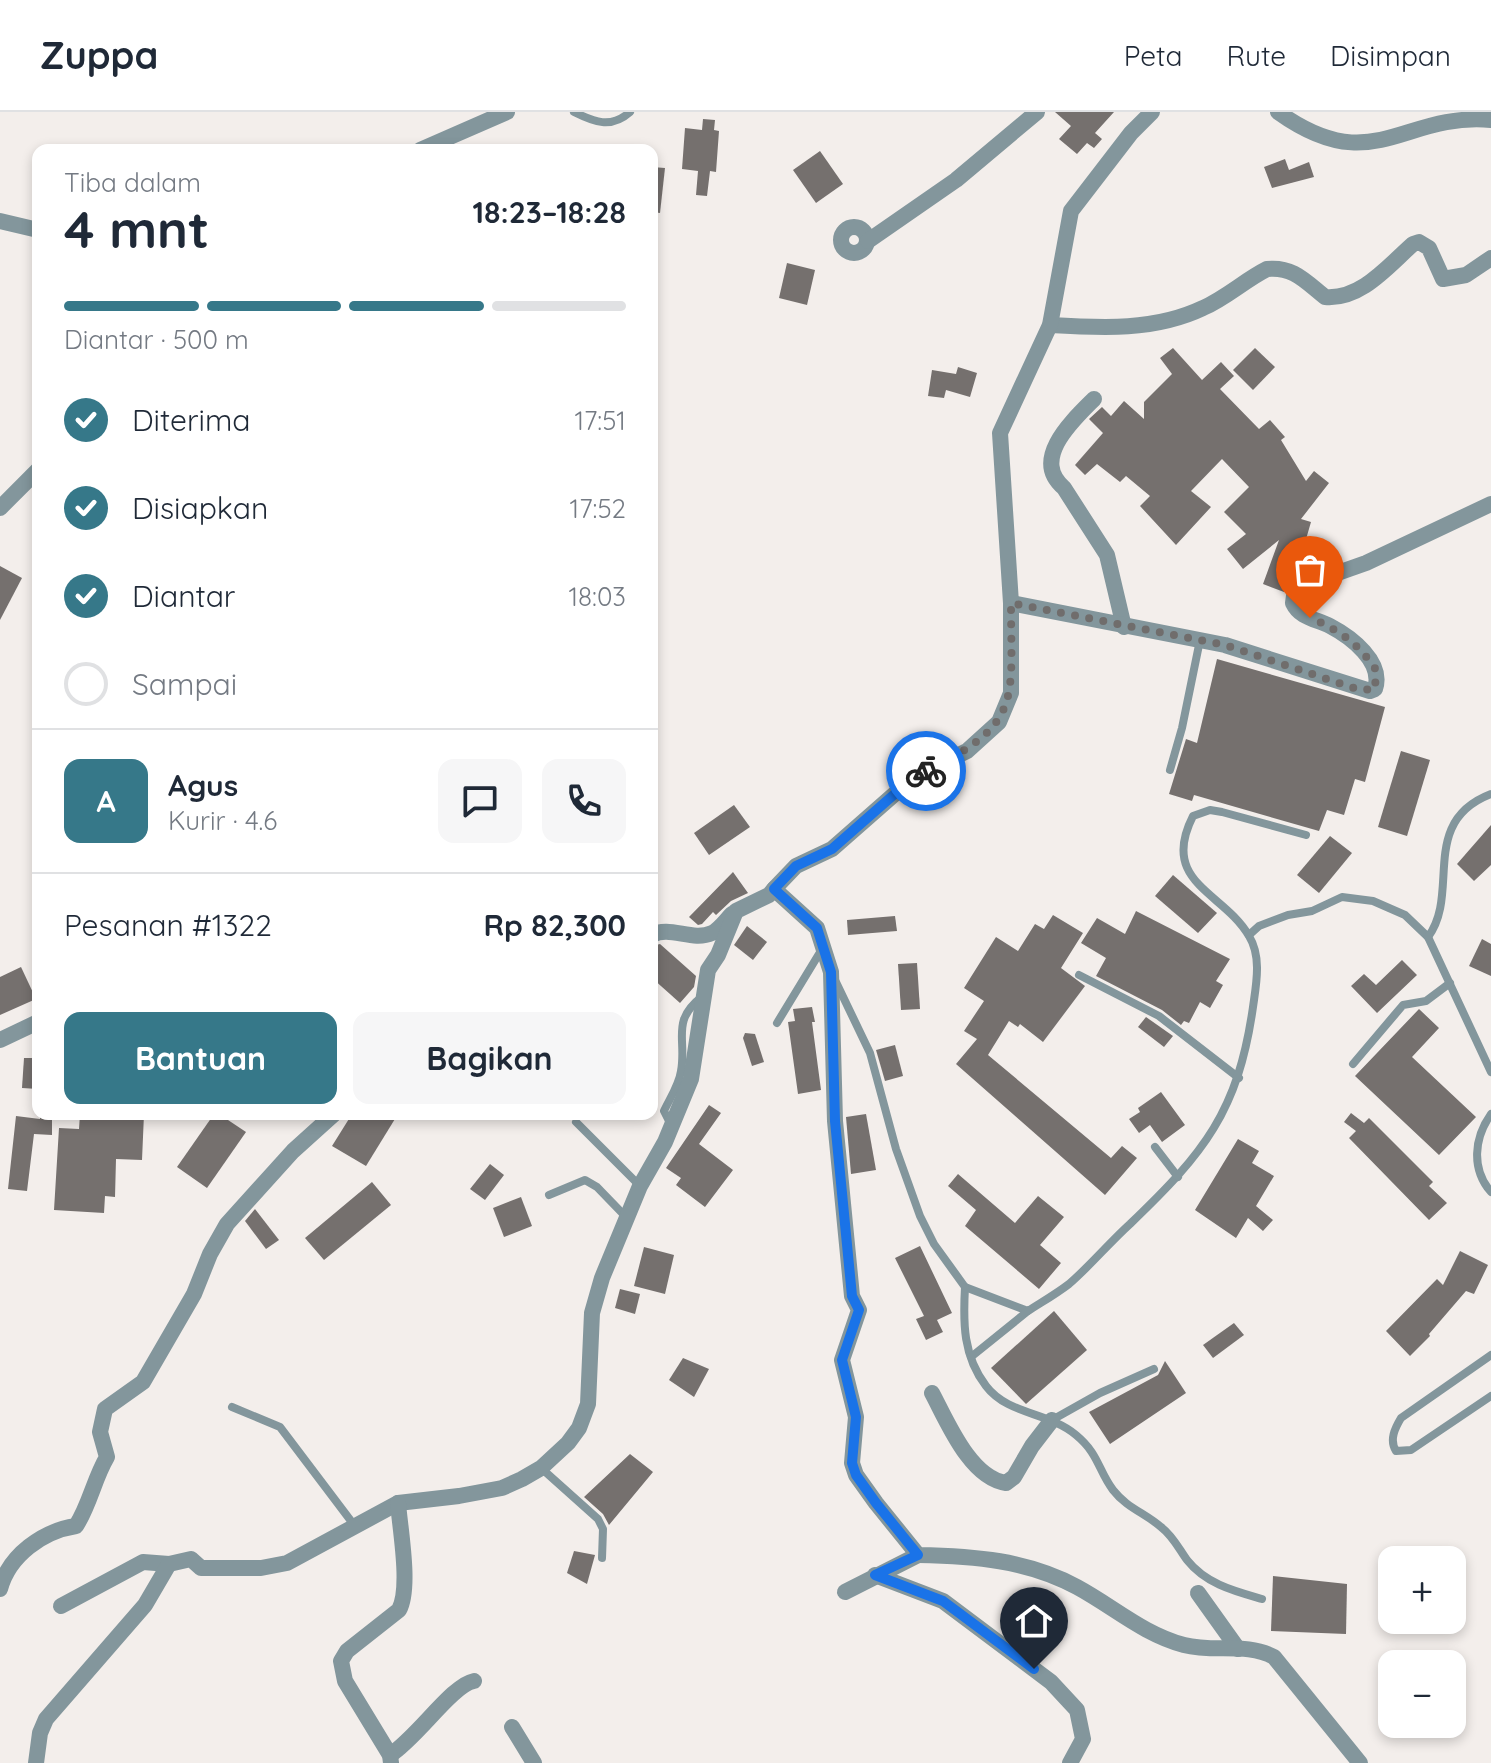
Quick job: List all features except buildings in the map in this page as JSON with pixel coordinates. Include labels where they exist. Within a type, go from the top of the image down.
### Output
[{"type":"street","points":[[434,144],[507,112]]},
{"type":"street","points":[[868,241],[956,180],[1037,112]]},
{"type":"street","points":[[658,932],[698,936],[714,933],[736,911],[769,895],[796,866],[832,849],[914,777],[967,751],[999,722],[1011,693],[1011,603],[1000,433],[1050,325],[1071,211],[1131,133],[1152,112]]},
{"type":"street","points":[[1278,112],[1336,141],[1387,135],[1409,125],[1445,116],[1491,120]]},
{"type":"street","points":[[0,221],[32,229]]},
{"type":"street","points":[[1050,325],[1123,329],[1171,318],[1203,308],[1267,269],[1293,271],[1325,297],[1342,296],[1369,283],[1419,242],[1429,248],[1443,279],[1466,275],[1491,258]]},
{"type":"street","points":[[1094,399],[1057,441],[1052,466],[1054,480],[1064,488],[1107,555],[1124,627]]},
{"type":"street","points":[[0,508],[32,476]]},
{"type":"street","points":[[1011,603],[1200,640],[1370,691],[1375,689],[1378,677],[1370,660],[1343,633],[1300,613],[1293,603],[1294,596],[1315,581],[1366,563],[1491,504]]},
{"type":"street","points":[[774,889],[817,928],[831,972],[835,1121],[852,1296],[859,1310],[842,1360],[856,1417],[852,1463],[856,1475],[876,1503],[918,1555]]},
{"type":"street","points":[[61,1606],[143,1562],[169,1564],[191,1559],[201,1568],[275,1566],[300,1558],[398,1503],[502,1488],[541,1468],[568,1443],[585,1415],[592,1313],[626,1218],[691,1079],[708,970],[718,955],[736,911]]},
{"type":"street","points":[[0,1040],[32,1025]]},
{"type":"street","points":[[0,1589],[2,1580],[20,1555],[37,1540],[56,1529],[76,1526],[88,1506],[97,1475],[107,1457],[100,1432],[105,1409],[143,1382],[181,1319],[227,1224],[293,1151],[327,1120]]},
{"type":"street","points":[[932,1393],[962,1448],[998,1482],[1006,1483],[1014,1477],[1052,1420]]},
{"type":"street","points":[[398,1503],[402,1604],[399,1610],[347,1651],[341,1661],[345,1681],[390,1759],[407,1745],[457,1688],[474,1681]]},
{"type":"street","points":[[845,1592],[918,1555],[978,1557],[1027,1566],[1076,1587],[1151,1633],[1185,1645],[1262,1651],[1274,1657],[1359,1763]]},
{"type":"street","points":[[36,1763],[40,1733],[46,1719],[145,1605],[169,1564]]},
{"type":"street","points":[[875,1575],[943,1601],[1051,1682],[1077,1710],[1083,1739],[1070,1763]]},
{"type":"street","points":[[1198,1593],[1238,1649]]},
{"type":"street","points":[[512,1727],[534,1763]]},
{"type":"lane","points":[[574,112],[592,121],[610,123],[630,112]]},
{"type":"lane","points":[[1170,770],[1200,640]]},
{"type":"lane","points":[[1428,937],[1438,922],[1444,857],[1453,827],[1463,812],[1478,799],[1491,794]]},
{"type":"lane","points":[[971,1357],[1084,1271],[1178,1177],[1213,1133],[1239,1078],[1248,1045],[1257,957],[1249,935],[1189,872],[1184,853],[1191,820],[1199,812],[1222,812],[1306,835]]},
{"type":"lane","points":[[1249,935],[1259,926],[1288,915],[1312,911],[1342,897],[1373,901],[1405,915],[1428,937],[1491,1072]]},
{"type":"lane","points":[[777,1023],[824,947]]},
{"type":"lane","points":[[831,972],[870,1053],[896,1149],[925,1229],[965,1287],[1028,1311]]},
{"type":"lane","points":[[1079,975],[1159,1016],[1239,1078]]},
{"type":"lane","points":[[1353,1064],[1403,1005],[1426,1001],[1450,983]]},
{"type":"lane","points":[[1491,1114],[1481,1128],[1476,1158],[1481,1176],[1491,1192]]},
{"type":"lane","points":[[576,1122],[640,1186]]},
{"type":"lane","points":[[1155,1147],[1178,1177]]},
{"type":"lane","points":[[549,1195],[585,1180],[597,1187],[626,1218]]},
{"type":"lane","points":[[965,1287],[964,1327],[971,1357],[980,1378],[996,1397],[1016,1408],[1052,1420],[1087,1445],[1119,1498],[1132,1510],[1160,1526],[1196,1571],[1222,1587],[1262,1599]]},
{"type":"lane","points":[[1491,1355],[1401,1418],[1395,1428],[1393,1446],[1396,1451],[1411,1450],[1491,1396]]},
{"type":"lane","points":[[1052,1420],[1100,1393],[1154,1369]]},
{"type":"lane","points":[[232,1407],[280,1427],[354,1525]]},
{"type":"lane","points":[[541,1468],[598,1519],[603,1529],[602,1558]]},
{"type":"way so far","points":[[926,771],[967,751],[999,722],[1011,693],[1011,603],[1225,645],[1360,690],[1375,689],[1376,670],[1358,646],[1343,633],[1310,618]]},
{"type":"route","points":[[926,771],[914,777],[832,849],[796,866],[774,889],[817,928],[831,972],[835,1121],[852,1296],[859,1310],[842,1360],[856,1417],[852,1463],[856,1475],[876,1503],[918,1555],[875,1575],[943,1601],[1034,1669]]}]
